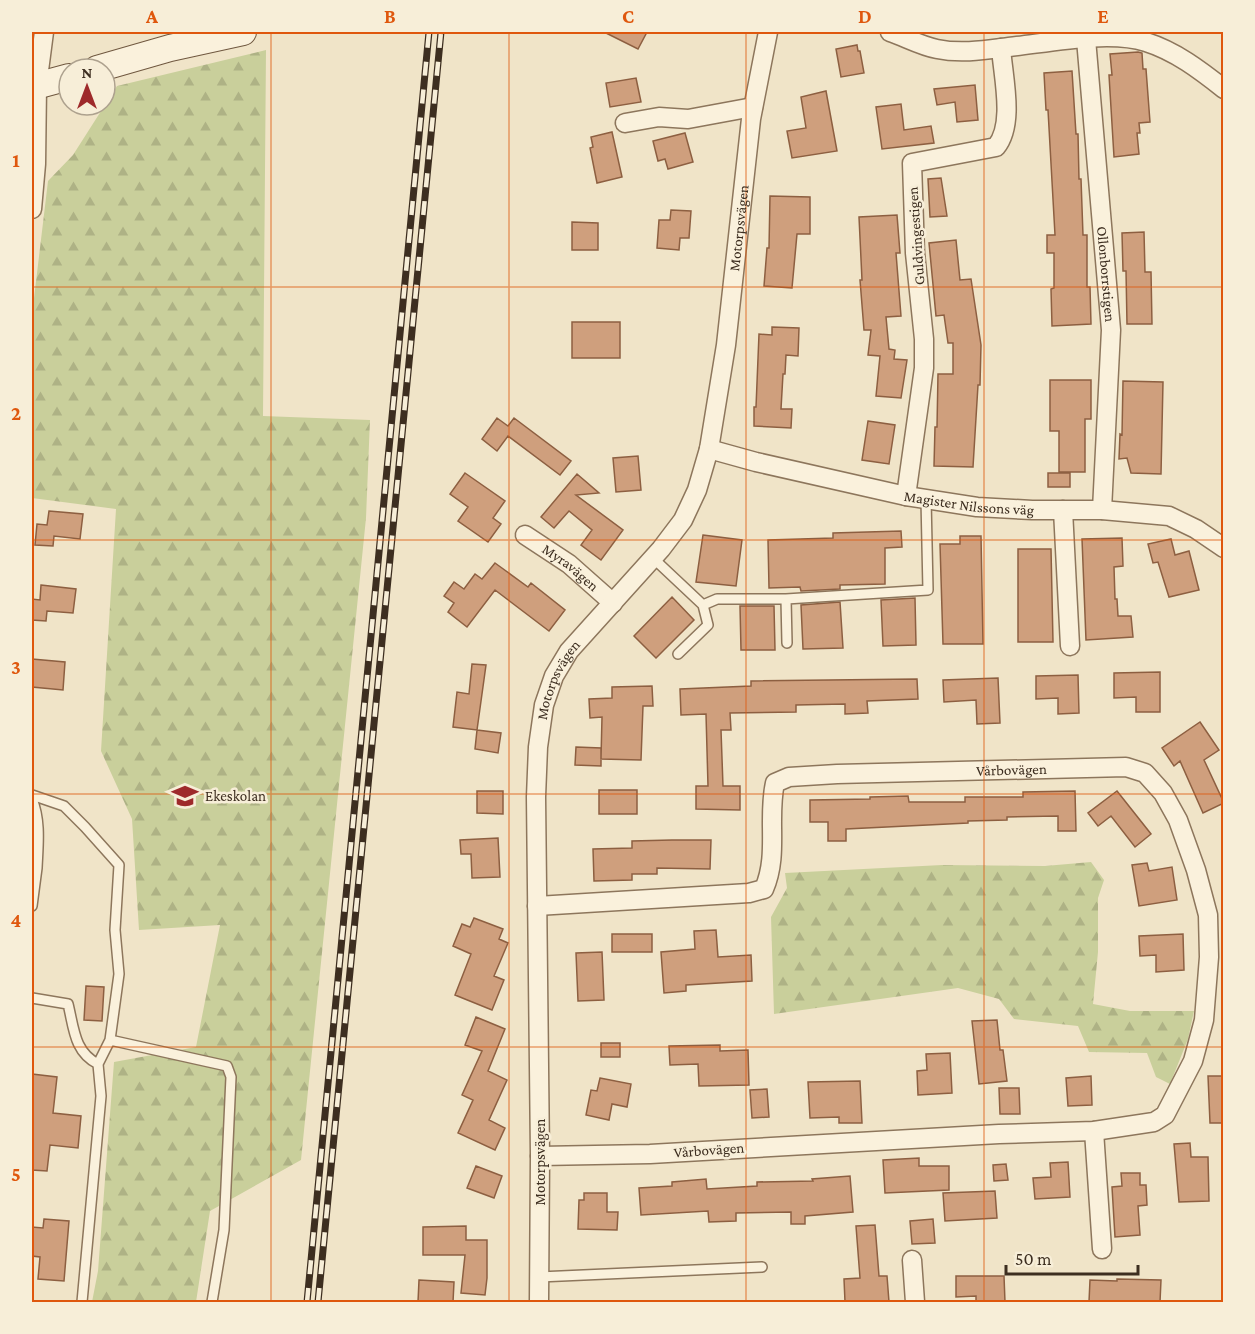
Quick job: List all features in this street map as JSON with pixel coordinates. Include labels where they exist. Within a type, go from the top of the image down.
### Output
[{"type":"street","points":[[32,209],[36,164],[34,87],[44,32]]},
{"type":"street","points":[[117,63],[170,48],[243,32]]},
{"type":"street","name":"Motorpsvägen","points":[[539,1302],[540,1156],[536,787],[538,747],[544,705],[554,676],[569,651],[653,558],[682,520],[697,490],[709,449],[726,345],[753,107],[768,32]]},
{"type":"street","points":[[890,32],[936,49],[972,51],[1086,39],[1116,38],[1144,41],[1169,51],[1224,88]]},
{"type":"street","name":"Ollonborrstigen","points":[[1086,39],[1111,330],[1102,510]]},
{"type":"street","name":"Guldvingestigen","points":[[906,496],[924,368],[924,339],[915,253],[912,163],[996,147],[1003,138],[1007,120],[1001,48]]},
{"type":"street","points":[[34,87],[57,80]]},
{"type":"street","points":[[625,123],[659,117],[688,119],[753,107]]},
{"type":"street","name":"Magister Nilssons väg","points":[[709,449],[906,496],[977,507],[1102,510],[1169,516],[1196,529],[1224,548]]},
{"type":"street","points":[[1063,510],[1070,646]]},
{"type":"street","name":"Myravägen","points":[[525,535],[569,564],[613,603]]},
{"type":"street","name":"Vårbovägen","points":[[537,906],[748,893],[764,889],[770,877],[773,845],[771,799],[775,783],[789,777],[1126,767],[1145,774],[1163,793],[1178,820],[1196,870],[1208,915],[1209,957],[1206,1012],[1193,1061],[1165,1114],[1154,1122],[1094,1131],[650,1154],[540,1156]]},
{"type":"street","points":[[1094,1131],[1102,1249]]},
{"type":"street","points":[[912,1260],[915,1302]]},
{"type":"lane","points":[[703,604],[717,599],[786,599],[928,590],[926,499]]},
{"type":"lane","points":[[653,558],[703,604],[708,626],[678,654]]},
{"type":"lane","points":[[786,599],[787,644]]},
{"type":"lane","points":[[32,797],[37,811],[39,841],[34,868],[32,906]]},
{"type":"lane","points":[[32,797],[64,807],[85,826],[119,865],[115,930],[119,974],[110,1040],[98,1064],[101,1096],[82,1302]]},
{"type":"lane","points":[[32,998],[68,1004],[79,1048],[86,1058],[98,1064]]},
{"type":"lane","points":[[110,1040],[227,1066],[231,1077],[224,1230],[212,1302]]},
{"type":"lane","points":[[539,1277],[762,1267]]},
{"type":"green space","name":"Ekeskolan","points":[[266,50],[263,416],[370,420],[366,518],[301,1160],[210,1211],[196,1302],[92,1302],[98,1271],[114,1062],[196,1047],[220,925],[139,930],[132,819],[101,751],[116,509],[32,498],[32,315],[48,181],[73,155],[97,117],[117,117],[117,86]]},
{"type":"green space","points":[[1091,862],[1104,880],[1098,898],[1098,952],[1093,1004],[1130,1011],[1194,1011],[1188,1039],[1170,1084],[1156,1077],[1147,1053],[1089,1052],[1078,1026],[1014,1019],[999,999],[958,988],[774,1014],[771,917],[787,888],[785,873],[942,865],[1045,866]]},
{"type":"building","points":[[604,32],[647,32],[638,49]]},
{"type":"building","points":[[857,45],[864,73],[841,77],[836,49]]},
{"type":"building","points":[[1142,53],[1143,69],[1146,69],[1150,122],[1139,123],[1140,133],[1137,133],[1139,154],[1114,157],[1109,75],[1112,75],[1110,54]]},
{"type":"building","points":[[1072,71],[1083,235],[1087,235],[1087,287],[1090,287],[1091,324],[1052,326],[1051,289],[1054,288],[1054,253],[1047,253],[1047,235],[1055,235],[1044,73]]},
{"type":"building","points":[[636,78],[641,102],[610,107],[606,83]]},
{"type":"building","points":[[975,85],[978,120],[957,122],[955,102],[937,105],[934,89]]},
{"type":"building","points":[[826,91],[837,151],[792,158],[787,131],[806,128],[801,97]]},
{"type":"building","points":[[901,104],[904,130],[931,126],[934,143],[882,149],[876,107]]},
{"type":"building","points":[[612,132],[622,177],[597,183],[590,148],[593,147],[591,137]]},
{"type":"building","points":[[685,133],[693,162],[668,169],[665,159],[658,161],[653,141]]},
{"type":"building","points":[[941,178],[947,216],[930,217],[928,179]]},
{"type":"building","points":[[770,196],[810,197],[810,234],[797,234],[792,288],[764,286],[767,248],[769,248]]},
{"type":"building","points":[[671,210],[691,211],[689,238],[680,238],[679,250],[657,248],[659,220],[670,220]]},
{"type":"building","points":[[897,215],[900,253],[896,253],[901,316],[886,317],[889,349],[895,350],[894,359],[907,360],[901,398],[876,396],[880,356],[868,355],[871,330],[864,330],[860,280],[862,280],[859,217]]},
{"type":"building","points":[[572,222],[598,223],[598,250],[572,250]]},
{"type":"building","points":[[1144,232],[1145,272],[1151,272],[1152,324],[1127,324],[1126,271],[1123,271],[1122,233]]},
{"type":"building","points":[[956,240],[960,280],[971,279],[981,345],[973,467],[934,466],[938,374],[953,374],[953,343],[948,343],[944,315],[936,316],[929,243]]},
{"type":"building","points":[[572,322],[620,322],[620,358],[572,358]]},
{"type":"building","points":[[772,327],[799,328],[798,356],[786,355],[785,374],[783,374],[781,409],[792,409],[791,428],[754,426],[759,334],[772,335]]},
{"type":"building","points":[[1050,380],[1091,380],[1091,419],[1085,419],[1085,472],[1059,472],[1059,431],[1050,431]]},
{"type":"building","points":[[1123,381],[1163,382],[1161,474],[1131,473],[1127,458],[1119,459]]},
{"type":"building","points":[[497,418],[508,426],[514,418],[571,461],[560,475],[508,436],[497,451],[482,439]]},
{"type":"building","points":[[868,421],[895,425],[889,464],[862,460]]},
{"type":"building","points":[[638,456],[641,490],[616,492],[613,458]]},
{"type":"building","points":[[465,473],[505,501],[493,518],[501,524],[488,542],[458,521],[468,507],[450,494]]},
{"type":"building","points":[[1048,473],[1070,473],[1070,487],[1048,487]]},
{"type":"building","points":[[577,474],[599,493],[576,495],[623,530],[601,560],[581,545],[592,530],[569,511],[554,528],[541,517]]},
{"type":"building","points":[[49,511],[83,514],[80,539],[54,536],[53,546],[35,545],[37,524],[47,525]]},
{"type":"building","points":[[901,531],[902,547],[885,548],[885,584],[840,585],[840,589],[801,591],[800,587],[769,588],[768,540],[833,538],[833,533]]},
{"type":"building","points":[[703,535],[742,540],[736,586],[696,582]]},
{"type":"building","points":[[960,536],[981,536],[983,644],[943,644],[940,544],[960,544]]},
{"type":"building","points":[[1122,538],[1123,566],[1114,567],[1115,599],[1117,599],[1118,616],[1131,616],[1133,637],[1086,640],[1082,539]]},
{"type":"building","points":[[1171,539],[1175,555],[1189,551],[1199,590],[1169,597],[1158,562],[1153,563],[1148,544]]},
{"type":"building","points":[[1018,549],[1051,549],[1053,642],[1018,642]]},
{"type":"building","points":[[495,563],[528,587],[531,583],[565,610],[549,631],[495,590],[467,627],[448,612],[454,603],[444,596],[454,582],[464,589],[475,574],[482,579]]},
{"type":"building","points":[[41,585],[76,589],[73,613],[47,611],[46,621],[32,620],[32,599],[40,600]]},
{"type":"building","points":[[672,597],[694,620],[656,658],[634,636]]},
{"type":"building","points":[[915,598],[916,645],[883,646],[881,600]]},
{"type":"building","points":[[840,602],[843,648],[803,649],[801,605]]},
{"type":"building","points":[[740,606],[774,606],[775,650],[741,650]]},
{"type":"building","points":[[32,659],[65,662],[63,690],[32,687]]},
{"type":"building","points":[[472,664],[486,665],[477,730],[453,727],[457,692],[469,694]]},
{"type":"building","points":[[1160,672],[1160,712],[1136,712],[1136,697],[1114,698],[1114,673]]},
{"type":"building","points":[[1078,675],[1079,713],[1058,714],[1058,698],[1036,699],[1036,676]]},
{"type":"building","points":[[998,678],[1000,723],[977,724],[976,700],[944,702],[943,680]]},
{"type":"building","points":[[917,679],[918,699],[867,701],[868,713],[845,714],[845,704],[796,705],[796,712],[730,713],[731,730],[721,730],[723,786],[740,786],[740,810],[696,809],[696,786],[708,786],[706,714],[681,715],[680,689],[751,686],[751,681]]},
{"type":"building","points":[[652,686],[653,706],[643,706],[641,760],[601,759],[602,717],[590,718],[589,699],[612,698],[612,687]]},
{"type":"building","points":[[1200,722],[1219,750],[1204,760],[1224,803],[1203,813],[1180,761],[1174,766],[1162,748]]},
{"type":"building","points":[[477,730],[501,733],[498,753],[475,749]]},
{"type":"building","points":[[576,747],[601,748],[601,766],[575,765]]},
{"type":"building","points":[[599,790],[637,790],[637,814],[599,814]]},
{"type":"building","points":[[477,791],[503,791],[503,814],[477,813]]},
{"type":"building","points":[[1075,791],[1076,831],[1058,831],[1058,816],[1007,817],[1007,820],[968,821],[968,823],[846,829],[846,841],[828,841],[828,822],[810,822],[810,800],[908,796],[909,802],[965,802],[965,797],[1023,797],[1023,792]]},
{"type":"building","points":[[1117,791],[1151,834],[1135,847],[1111,816],[1098,826],[1088,813]]},
{"type":"building","points":[[498,838],[500,877],[472,878],[471,854],[461,854],[460,840]]},
{"type":"building","points":[[711,840],[710,869],[657,868],[657,874],[632,874],[632,880],[594,881],[593,849],[632,848],[632,841]]},
{"type":"building","points":[[1147,863],[1149,871],[1172,867],[1177,900],[1139,906],[1132,865]]},
{"type":"building","points":[[474,918],[503,929],[499,939],[508,943],[494,976],[504,980],[492,1010],[455,995],[471,954],[453,946],[462,924],[470,927]]},
{"type":"building","points":[[716,930],[718,957],[751,955],[752,981],[686,985],[686,991],[664,993],[661,952],[695,949],[694,931]]},
{"type":"building","points":[[612,934],[652,934],[652,952],[612,952]]},
{"type":"building","points":[[1183,934],[1184,970],[1156,972],[1156,955],[1140,956],[1139,936]]},
{"type":"building","points":[[602,952],[604,1000],[578,1001],[576,953]]},
{"type":"building","points":[[86,986],[104,987],[102,1021],[84,1020]]},
{"type":"building","points":[[476,1017],[505,1029],[488,1071],[507,1080],[489,1120],[505,1128],[495,1150],[458,1133],[473,1100],[462,1095],[482,1051],[465,1045]]},
{"type":"building","points":[[997,1020],[1000,1050],[1003,1050],[1007,1081],[979,1084],[972,1021]]},
{"type":"building","points":[[601,1043],[620,1043],[620,1057],[601,1057]]},
{"type":"building","points":[[720,1045],[720,1051],[748,1050],[749,1085],[699,1086],[698,1064],[670,1065],[669,1046]]},
{"type":"building","points":[[950,1053],[952,1093],[918,1095],[917,1071],[927,1070],[926,1054]]},
{"type":"building","points":[[32,1074],[57,1077],[53,1113],[81,1116],[78,1148],[50,1145],[47,1171],[32,1170]]},
{"type":"building","points":[[1091,1076],[1092,1105],[1068,1106],[1066,1078]]},
{"type":"building","points":[[1208,1076],[1224,1076],[1224,1123],[1210,1123]]},
{"type":"building","points":[[600,1078],[631,1084],[627,1107],[612,1104],[609,1120],[586,1115],[591,1090],[597,1091]]},
{"type":"building","points":[[860,1081],[862,1123],[839,1123],[839,1117],[810,1118],[808,1082]]},
{"type":"building","points":[[999,1088],[1019,1088],[1020,1114],[1000,1114]]},
{"type":"building","points":[[767,1089],[769,1117],[752,1118],[750,1090]]},
{"type":"building","points":[[1190,1143],[1191,1157],[1208,1157],[1209,1201],[1179,1202],[1174,1144]]},
{"type":"building","points":[[919,1158],[919,1166],[949,1166],[949,1190],[885,1193],[883,1160]]},
{"type":"building","points":[[1068,1162],[1070,1197],[1035,1199],[1033,1178],[1051,1177],[1050,1163]]},
{"type":"building","points":[[1006,1164],[1008,1180],[994,1181],[993,1165]]},
{"type":"building","points":[[476,1166],[502,1176],[494,1198],[467,1188]]},
{"type":"building","points":[[1121,1173],[1140,1173],[1140,1185],[1146,1185],[1147,1205],[1138,1206],[1140,1235],[1115,1237],[1112,1187],[1122,1186]]},
{"type":"building","points":[[850,1176],[853,1212],[805,1216],[805,1224],[791,1224],[791,1212],[736,1213],[736,1221],[709,1222],[708,1211],[641,1215],[639,1188],[672,1186],[672,1182],[706,1179],[707,1189],[757,1186],[757,1182],[813,1181],[812,1179]]},
{"type":"building","points":[[995,1191],[997,1218],[945,1221],[943,1193]]},
{"type":"building","points":[[584,1193],[607,1193],[607,1212],[618,1212],[617,1230],[578,1229],[579,1200],[584,1200]]},
{"type":"building","points":[[44,1219],[69,1221],[64,1281],[38,1279],[40,1257],[32,1256],[32,1227],[43,1228]]},
{"type":"building","points":[[933,1219],[935,1243],[912,1244],[910,1221]]},
{"type":"building","points":[[875,1225],[879,1276],[887,1276],[889,1302],[845,1302],[844,1279],[860,1278],[856,1226]]},
{"type":"building","points":[[466,1226],[466,1240],[487,1240],[485,1295],[461,1293],[465,1255],[423,1255],[423,1227]]},
{"type":"building","points":[[956,1276],[1004,1276],[1005,1302],[976,1302],[976,1296],[956,1297]]},
{"type":"building","points":[[1117,1279],[1161,1280],[1160,1302],[1089,1302],[1090,1280],[1117,1281]]},
{"type":"building","points":[[419,1280],[454,1282],[453,1302],[418,1302]]},
{"type":"railway","points":[[307,1302],[429,32]]},
{"type":"railway","points":[[318,1302],[441,32]]},
{"type":"place","name":"Ekeskolan","points":[[185,796]]}]
